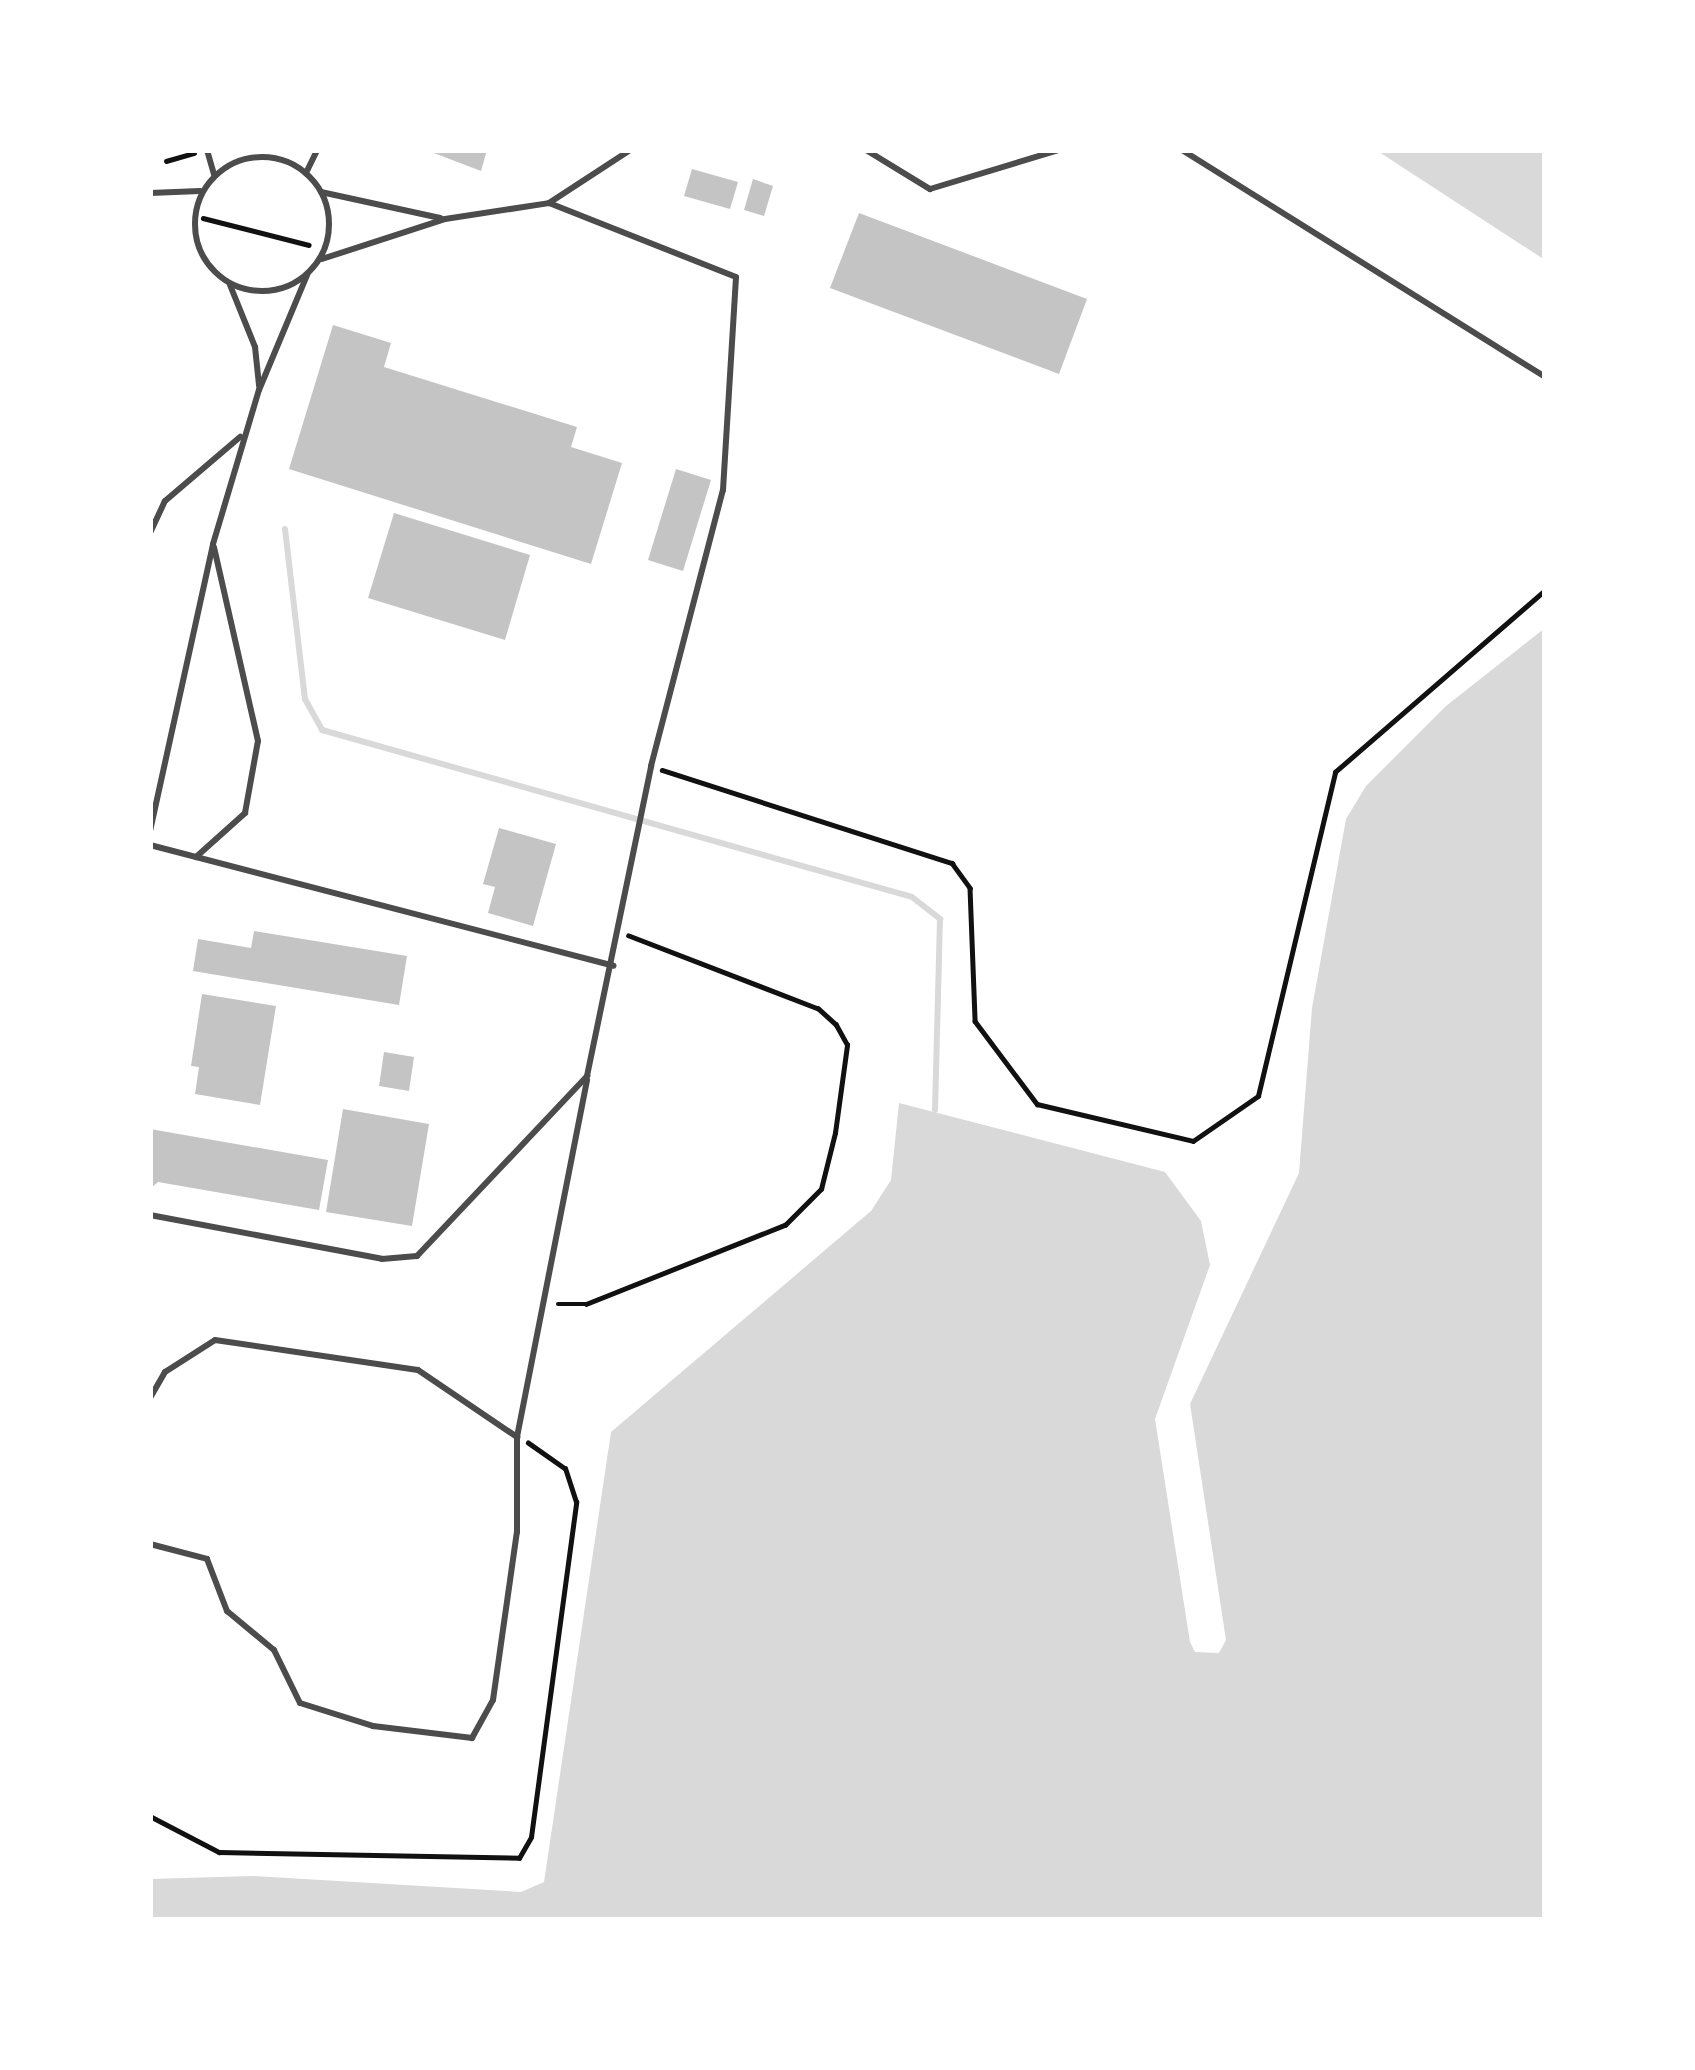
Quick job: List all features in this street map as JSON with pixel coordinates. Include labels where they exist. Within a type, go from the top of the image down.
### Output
[{"type":"lane","points":[[207,150],[214,176]]},
{"type":"lane","points":[[306,173],[317,150]]},
{"type":"lane","points":[[319,261],[445,219],[549,203],[630,150]]},
{"type":"lane","points":[[866,150],[930,189],[1058,150]]},
{"type":"lane","points":[[1182,150],[1545,377]]},
{"type":"lane","points":[[150,831],[213,544],[244,434],[307,275],[319,261],[329,225],[321,192],[306,173],[269,153],[252,153],[214,176],[195,211],[200,253],[229,284],[255,347],[259,390]]},
{"type":"lane","points":[[150,193],[202,191]]},
{"type":"lane","points":[[321,192],[445,219]]},
{"type":"lane","points":[[150,1544],[206,1559],[227,1611],[274,1650],[300,1703],[373,1726],[472,1738],[493,1700],[517,1532],[517,1437],[613,966],[628,870],[723,490],[736,278],[549,203]]},
{"type":"lane","points":[[229,284],[273,291],[307,275]]},
{"type":"lane","points":[[150,533],[165,501],[244,434]]},
{"type":"lane","points":[[196,857],[245,813],[258,741],[213,544]]},
{"type":"lane","points":[[150,845],[613,966]]},
{"type":"lane","points":[[150,1215],[382,1259],[417,1256],[587,1076]]},
{"type":"lane","points":[[150,1398],[165,1372],[215,1340],[418,1370],[517,1437]]},
{"type":"path","points":[[166,160],[207,150]]},
{"type":"path","points":[[203,218],[309,245]]},
{"type":"path","points":[[651,766],[952,863],[970,888],[975,1022],[1037,1104],[1193,1141],[1258,1096],[1335,772],[1545,590]]},
{"type":"path","points":[[545,1304],[586,1304],[784,1226],[821,1189],[835,1133],[847,1045],[836,1025],[818,1009],[619,931]]},
{"type":"shaded area","points":[[1376,150],[1545,150],[1545,260]]},
{"type":"shaded area","points":[[1545,628],[1545,1920],[150,1920],[150,1879],[252,1876],[521,1892],[544,1882],[611,1432],[871,1211],[891,1180],[899,1103],[1165,1172],[1201,1221],[1210,1265],[1155,1419],[1190,1642],[1195,1652],[1219,1653],[1226,1640],[1190,1404],[1299,1173],[1312,1008],[1346,819],[1366,786],[1446,706]]},
{"type":"building","points":[[426,150],[487,150],[481,171]]},
{"type":"building","points":[[692,169],[738,182],[730,209],[684,196]]},
{"type":"building","points":[[753,179],[773,186],[764,216],[744,210]]},
{"type":"building","points":[[859,213],[1087,299],[1059,374],[830,288]]},
{"type":"building","points":[[333,325],[391,343],[384,367],[577,427],[571,447],[622,463],[591,564],[289,469]]},
{"type":"building","points":[[676,469],[711,480],[683,571],[648,560]]},
{"type":"building","points":[[394,513],[530,555],[505,640],[368,598]]},
{"type":"building","points":[[499,828],[556,844],[533,926],[488,913],[495,887],[483,884]]},
{"type":"building","points":[[254,931],[407,956],[399,1005],[193,971],[198,939],[251,948]]},
{"type":"building","points":[[202,994],[276,1006],[260,1105],[195,1094],[199,1067],[191,1066]]},
{"type":"building","points":[[384,1052],[414,1057],[409,1091],[379,1086]]},
{"type":"building","points":[[343,1109],[429,1124],[412,1226],[326,1212]]},
{"type":"building","points":[[150,1129],[328,1160],[319,1210],[158,1182],[150,1189]]},
{"type":"waterway","points":[[285,529],[305,699],[322,730],[912,897],[940,919],[935,1110]]}]
